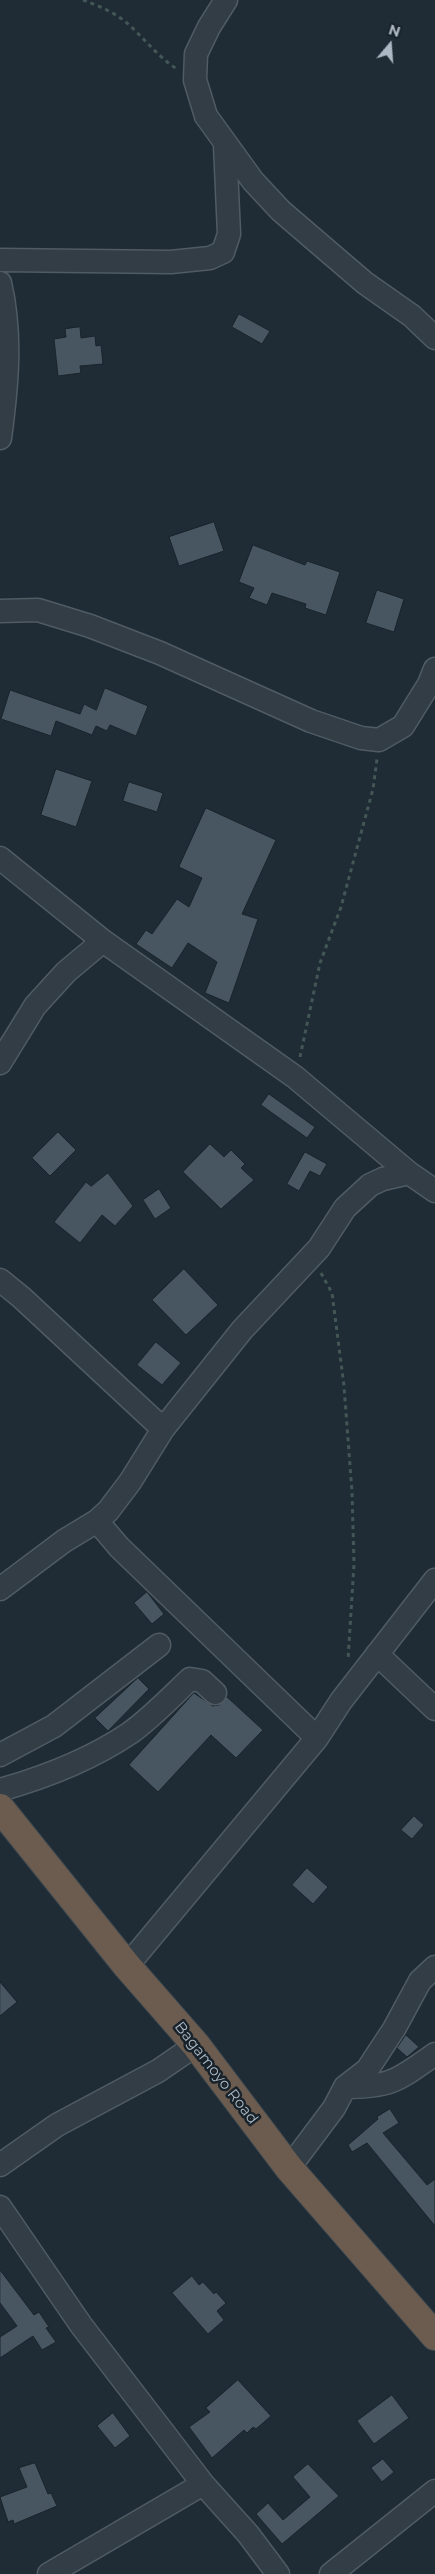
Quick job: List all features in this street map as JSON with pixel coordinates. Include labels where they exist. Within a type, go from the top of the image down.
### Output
[{"type":"highway","name":"Bagamoyo Road","points":[[0,1808],[127,1966],[196,2045],[289,2168],[435,2336]]},
{"type":"street","points":[[226,0],[209,27],[196,54],[194,80],[206,116],[225,145],[253,181],[281,211],[365,283],[412,316],[435,338]]},
{"type":"street","points":[[0,260],[171,262],[210,258],[223,252],[229,234],[225,145]]},
{"type":"street","points":[[0,283],[6,309],[7,386],[0,438]]},
{"type":"street","points":[[0,611],[38,610],[90,626],[160,653],[311,721],[361,738],[379,740],[403,726],[429,684],[435,670]]},
{"type":"street","points":[[0,858],[103,941],[295,1077],[409,1173],[435,1191]]},
{"type":"street","points":[[0,1063],[34,1006],[66,972],[103,941]]},
{"type":"street","points":[[0,1590],[64,1540],[97,1520],[118,1499],[163,1428],[242,1330],[318,1248],[358,1194],[383,1178],[409,1173]]},
{"type":"street","points":[[0,1280],[35,1309],[163,1428]]},
{"type":"street","points":[[97,1520],[119,1548],[317,1738]]},
{"type":"street","points":[[127,1966],[317,1738],[350,1689],[435,1580]]},
{"type":"street","points":[[0,1755],[54,1726],[159,1645]]},
{"type":"street","points":[[377,1654],[435,1709]]},
{"type":"street","points":[[0,1790],[31,1781],[81,1761],[131,1732],[190,1679],[202,1681],[216,1692]]},
{"type":"street","points":[[289,2168],[334,2108],[345,2087],[367,2070],[394,2029],[420,1981],[435,1967]]},
{"type":"street","points":[[0,2165],[57,2125],[158,2072],[196,2045]]},
{"type":"street","points":[[345,2087],[376,2087],[399,2080],[435,2054]]},
{"type":"street","points":[[0,2208],[81,2325],[203,2484],[248,2534],[278,2574]]},
{"type":"street","points":[[50,2574],[203,2484]]},
{"type":"street","points":[[331,2574],[435,2491]]},
{"type":"path","points":[[83,0],[104,8],[127,23],[167,63],[194,80]]},
{"type":"path","points":[[295,1077],[320,963],[341,906],[373,789],[379,740]]},
{"type":"path","points":[[318,1248],[323,1278],[332,1293],[349,1443],[354,1564],[348,1662],[350,1689]]},
{"type":"building","points":[[239,314],[270,331],[262,344],[232,327]]},
{"type":"building","points":[[80,327],[81,338],[95,336],[96,346],[101,345],[103,364],[80,366],[81,373],[58,376],[54,339],[66,337],[65,329]]},
{"type":"building","points":[[214,522],[224,551],[179,566],[169,537]]},
{"type":"building","points":[[253,545],[305,565],[307,561],[340,572],[326,615],[305,608],[306,604],[272,593],[267,605],[249,598],[254,588],[239,582]]},
{"type":"building","points":[[377,590],[404,599],[394,632],[366,623]]},
{"type":"building","points":[[105,688],[148,706],[136,736],[110,725],[107,731],[96,726],[92,735],[56,721],[51,736],[1,719],[10,690],[80,714],[84,704],[96,710]]},
{"type":"building","points":[[56,769],[92,781],[76,827],[41,815]]},
{"type":"building","points":[[129,782],[163,793],[157,812],[123,801]]},
{"type":"building","points":[[206,808],[276,840],[242,914],[258,919],[229,1003],[205,993],[217,962],[188,943],[172,968],[136,944],[146,930],[152,934],[177,899],[189,907],[202,878],[179,867]]},
{"type":"building","points":[[269,1094],[315,1127],[307,1138],[261,1105]]},
{"type":"building","points":[[58,1132],[76,1150],[50,1176],[32,1158]]},
{"type":"building","points":[[210,1144],[224,1157],[231,1150],[245,1164],[241,1168],[254,1180],[221,1209],[183,1172]]},
{"type":"building","points":[[305,1152],[327,1164],[320,1176],[310,1171],[299,1191],[287,1184]]},
{"type":"building","points":[[108,1173],[133,1206],[115,1226],[102,1215],[80,1243],[54,1222],[86,1182],[91,1186]]},
{"type":"building","points":[[159,1189],[171,1208],[155,1219],[143,1200]]},
{"type":"building","points":[[184,1269],[218,1305],[186,1335],[152,1300]]},
{"type":"building","points":[[156,1342],[181,1363],[162,1385],[137,1365]]},
{"type":"building","points":[[147,1592],[164,1614],[152,1624],[134,1603]]},
{"type":"building","points":[[138,1678],[149,1689],[108,1731],[95,1718]]},
{"type":"building","points":[[194,1693],[213,1706],[219,1705],[227,1697],[263,1730],[236,1758],[211,1735],[158,1792],[129,1765]]},
{"type":"building","points":[[414,1816],[424,1825],[412,1839],[401,1830]]},
{"type":"building","points":[[307,1868],[328,1887],[313,1904],[292,1885]]},
{"type":"building","points":[[0,1982],[17,2002],[0,2016]]},
{"type":"building","points":[[406,2035],[419,2047],[407,2057],[397,2048]]},
{"type":"building","points":[[390,2109],[399,2123],[383,2133],[427,2185],[435,2179],[435,2226],[367,2143],[352,2152],[348,2145],[378,2119],[377,2117]]},
{"type":"building","points":[[0,2270],[34,2315],[39,2312],[49,2327],[46,2328],[56,2342],[42,2350],[33,2336],[0,2358],[0,2337],[17,2326],[0,2303]]},
{"type":"building","points":[[192,2276],[199,2285],[203,2282],[226,2303],[217,2311],[224,2320],[208,2334],[172,2293]]},
{"type":"building","points":[[238,2380],[271,2416],[256,2429],[253,2427],[247,2433],[244,2430],[212,2458],[189,2427],[210,2412],[206,2408]]},
{"type":"building","points":[[392,2395],[409,2418],[374,2444],[357,2421]]},
{"type":"building","points":[[113,2413],[130,2436],[115,2448],[97,2426]]},
{"type":"building","points":[[383,2459],[394,2472],[382,2482],[371,2468]]},
{"type":"building","points":[[35,2463],[48,2494],[51,2493],[57,2506],[14,2524],[13,2520],[8,2522],[0,2497],[27,2487],[19,2468]]},
{"type":"building","points":[[308,2464],[339,2496],[282,2544],[256,2514],[268,2503],[283,2520],[310,2497],[293,2477]]}]
